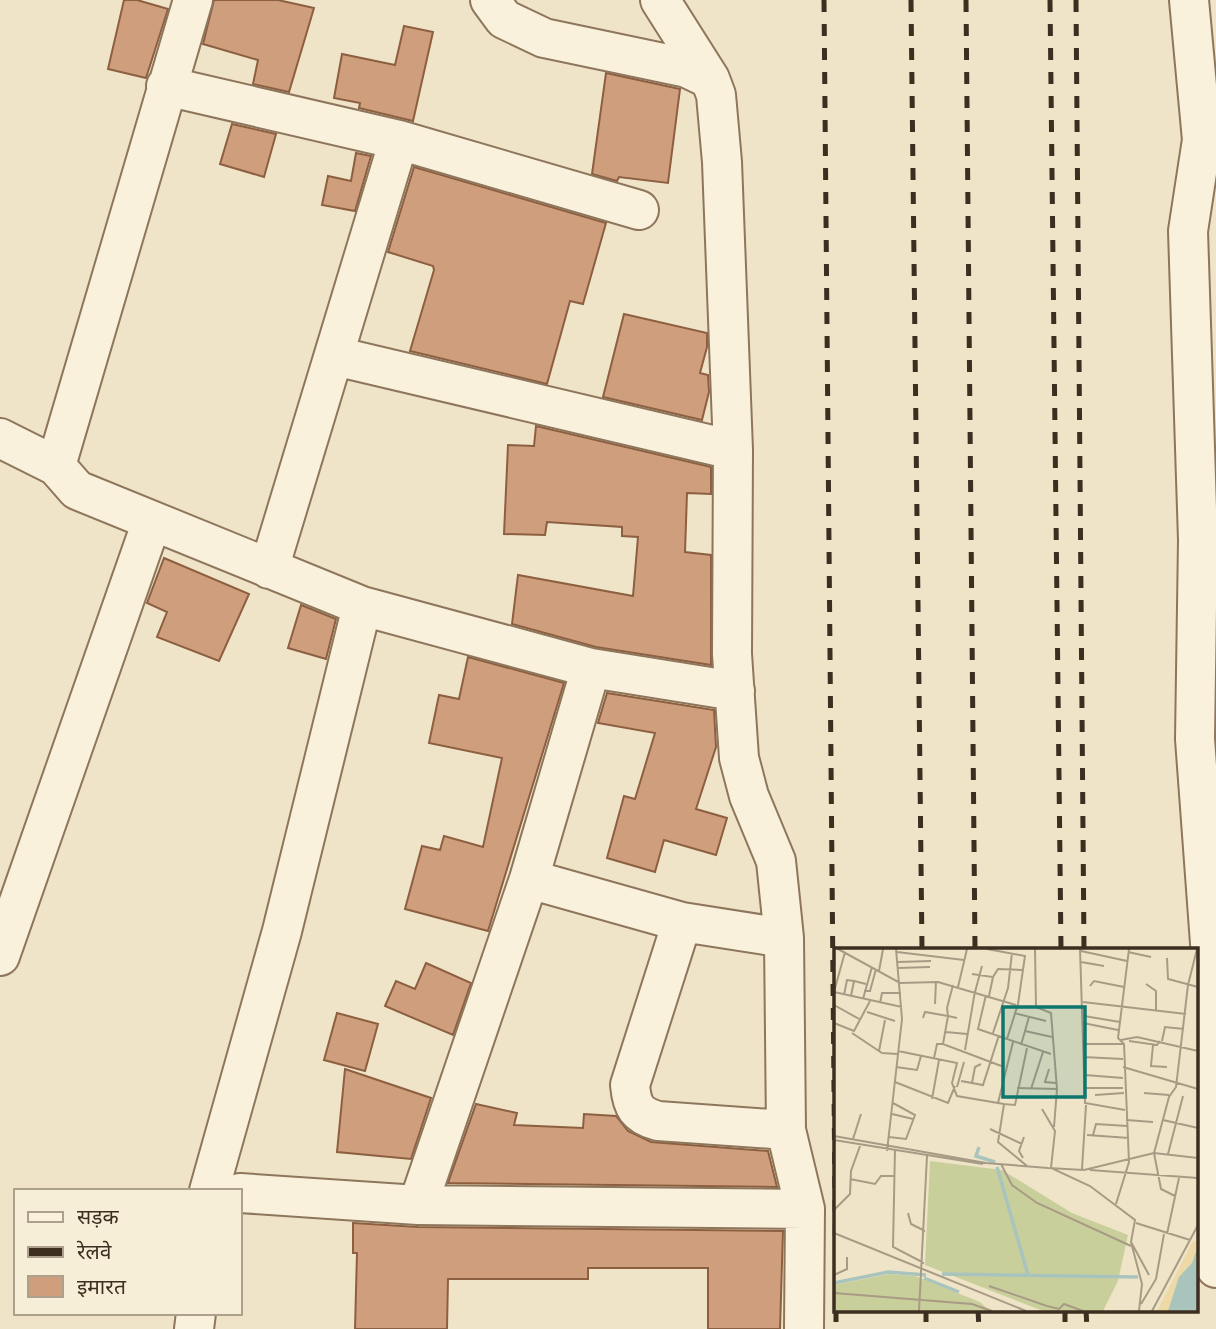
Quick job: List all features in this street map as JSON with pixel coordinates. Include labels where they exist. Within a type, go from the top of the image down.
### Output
[{"type":"street","points":[[57,466],[193,0]]},
{"type":"street","points":[[490,0],[504,19],[544,38],[687,68],[710,79]]},
{"type":"street","points":[[660,0],[710,79],[716,94],[722,162],[733,450],[732,654],[739,758],[749,796],[776,861],[784,938],[786,1130],[805,1209],[804,1329]]},
{"type":"street","points":[[1189,0],[1209,141],[1202,235],[1207,540],[1205,738],[1216,1011],[1216,1268]]},
{"type":"street","points":[[166,86],[399,140],[639,210]]},
{"type":"street","points":[[269,569],[399,140]]},
{"type":"street","points":[[335,356],[733,450]]},
{"type":"street","points":[[0,438],[57,466],[77,491],[362,606],[591,668],[735,691]]},
{"type":"street","points":[[0,956],[11,888],[152,521]]},
{"type":"street","points":[[211,1189],[282,931],[362,606]]},
{"type":"street","points":[[418,1205],[529,879],[591,668]]},
{"type":"street","points":[[529,879],[682,922],[784,938]]},
{"type":"street","points":[[682,922],[630,1085],[632,1104],[641,1116],[658,1121],[786,1130]]},
{"type":"street","points":[[242,1193],[418,1205],[805,1209]]},
{"type":"building","points":[[124,0],[137,0],[168,9],[146,78],[108,69]]},
{"type":"building","points":[[214,0],[278,0],[314,8],[289,92],[253,84],[258,60],[203,44]]},
{"type":"building","points":[[404,26],[433,32],[413,121],[359,108],[360,103],[334,98],[342,54],[395,65]]},
{"type":"building","points":[[606,73],[680,89],[668,183],[619,177],[617,181],[592,174]]},
{"type":"building","points":[[232,124],[276,134],[264,177],[220,164]]},
{"type":"building","points":[[356,153],[371,156],[355,211],[322,205],[328,176],[351,181]]},
{"type":"building","points":[[414,167],[606,223],[583,304],[570,301],[547,384],[410,351],[434,270],[433,266],[388,252]]},
{"type":"building","points":[[624,314],[707,333],[707,347],[700,373],[708,375],[709,392],[702,420],[603,397]]},
{"type":"building","points":[[536,426],[711,467],[711,494],[687,493],[685,552],[711,555],[711,665],[596,647],[512,624],[518,575],[633,596],[638,537],[622,536],[622,527],[547,522],[545,535],[504,534],[508,445],[534,446]]},
{"type":"building","points":[[164,558],[249,594],[219,661],[157,637],[167,612],[147,603]]},
{"type":"building","points":[[301,605],[336,619],[326,659],[288,648]]},
{"type":"building","points":[[468,657],[564,683],[488,931],[405,909],[422,846],[440,850],[444,836],[483,847],[502,758],[429,743],[439,695],[459,699]]},
{"type":"building","points":[[607,693],[714,710],[716,747],[696,809],[727,818],[716,855],[664,840],[655,872],[607,858],[624,796],[635,799],[655,733],[598,723]]},
{"type":"building","points":[[426,963],[471,983],[453,1035],[385,1006],[396,981],[415,989]]},
{"type":"building","points":[[337,1013],[378,1024],[365,1071],[324,1060]]},
{"type":"building","points":[[345,1069],[431,1098],[411,1159],[337,1152]]},
{"type":"building","points":[[476,1104],[517,1113],[514,1125],[583,1128],[584,1114],[616,1116],[628,1131],[651,1142],[768,1151],[777,1187],[448,1183]]},
{"type":"building","points":[[353,1223],[418,1227],[783,1231],[780,1329],[708,1329],[708,1268],[588,1268],[588,1279],[448,1279],[447,1329],[355,1329],[357,1253],[353,1253]]},
{"type":"railway","points":[[824,0],[834,1089]]},
{"type":"railway","points":[[911,0],[922,948]]},
{"type":"railway","points":[[966,0],[975,948]]},
{"type":"railway","points":[[1050,0],[1061,948]]},
{"type":"railway","points":[[1076,0],[1084,948]]},
{"type":"railway","points":[[836,1312],[836,1329]]},
{"type":"railway","points":[[926,1312],[926,1329]]},
{"type":"railway","points":[[978,1312],[979,1329]]},
{"type":"railway","points":[[1065,1312],[1065,1329]]},
{"type":"railway","points":[[1086,1312],[1087,1329]]}]
